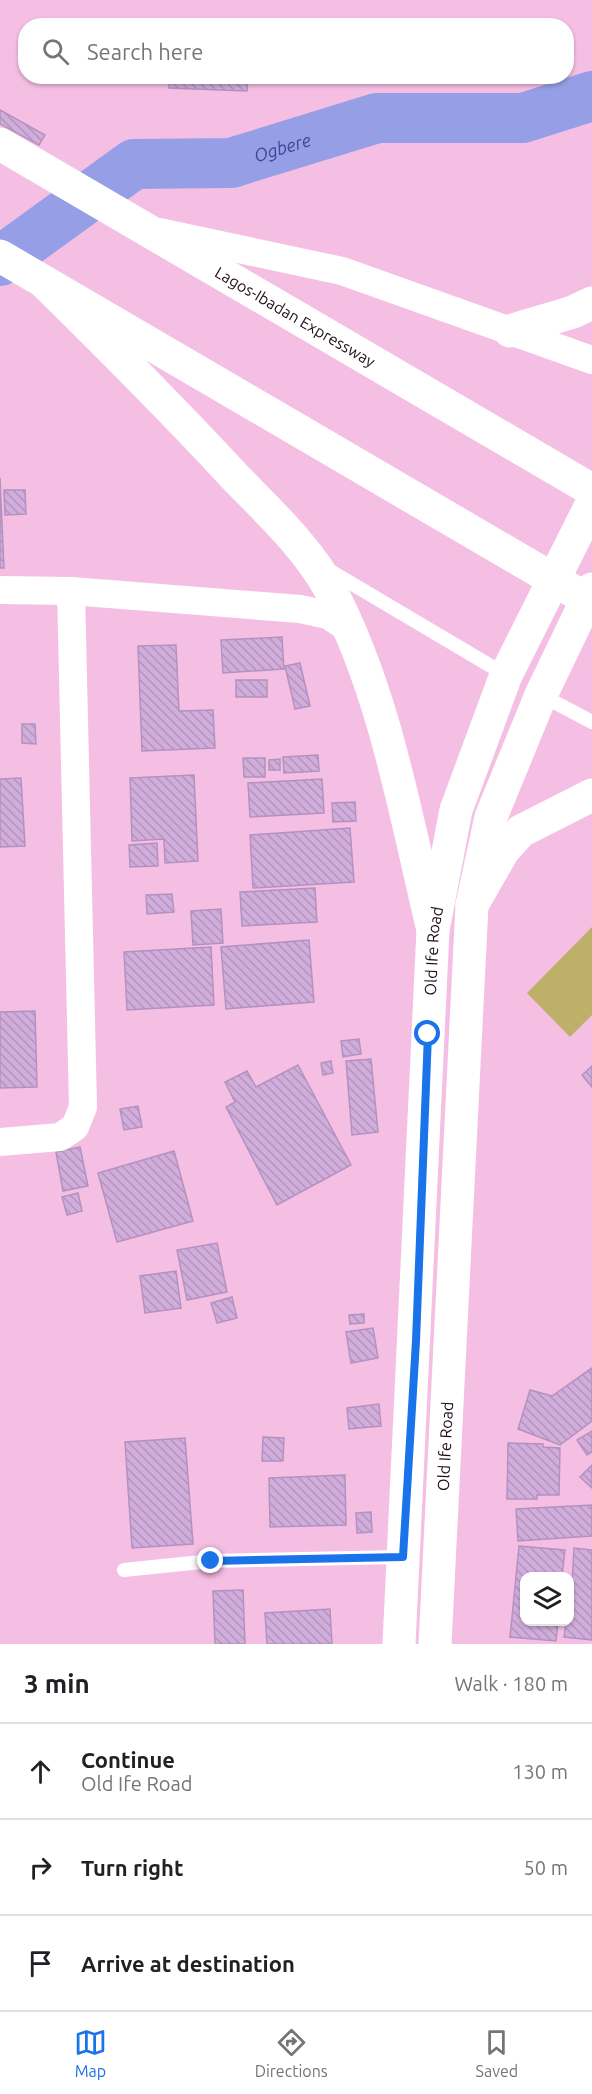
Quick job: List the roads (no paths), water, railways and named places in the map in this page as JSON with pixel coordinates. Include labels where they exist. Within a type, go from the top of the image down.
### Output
[{"type":"main road","name":"Lagos-Ibadan Expressway","points":[[0,144],[592,490]]},
{"type":"main road","points":[[0,256],[592,602]]},
{"type":"main road","points":[[44,282],[161,398],[310,558],[330,589],[350,630],[379,712],[434,930]]},
{"type":"main road","points":[[510,331],[573,312],[592,303]]},
{"type":"main road","name":"Old Ife Road","points":[[399,1644],[416,1341],[434,930],[456,810],[506,675],[592,503]]},
{"type":"main road","name":"Old Ife Road","points":[[435,1644],[472,905],[491,817],[541,695],[592,589]]},
{"type":"main road","points":[[472,905],[503,851],[520,831],[592,795]]},
{"type":"street","points":[[145,229],[342,271],[592,360]]},
{"type":"street","points":[[0,590],[71,591],[300,609],[328,615],[350,630]]},
{"type":"street","points":[[0,1142],[60,1137],[75,1127],[83,1107],[71,591]]},
{"type":"lane","points":[[310,558],[506,675]]},
{"type":"lane","points":[[541,695],[592,722]]},
{"type":"lane","points":[[124,1570],[211,1561],[403,1557]]},
{"type":"waterway","name":"Ogbere","points":[[0,261],[134,164],[231,163],[377,118],[523,118],[592,96]]}]
